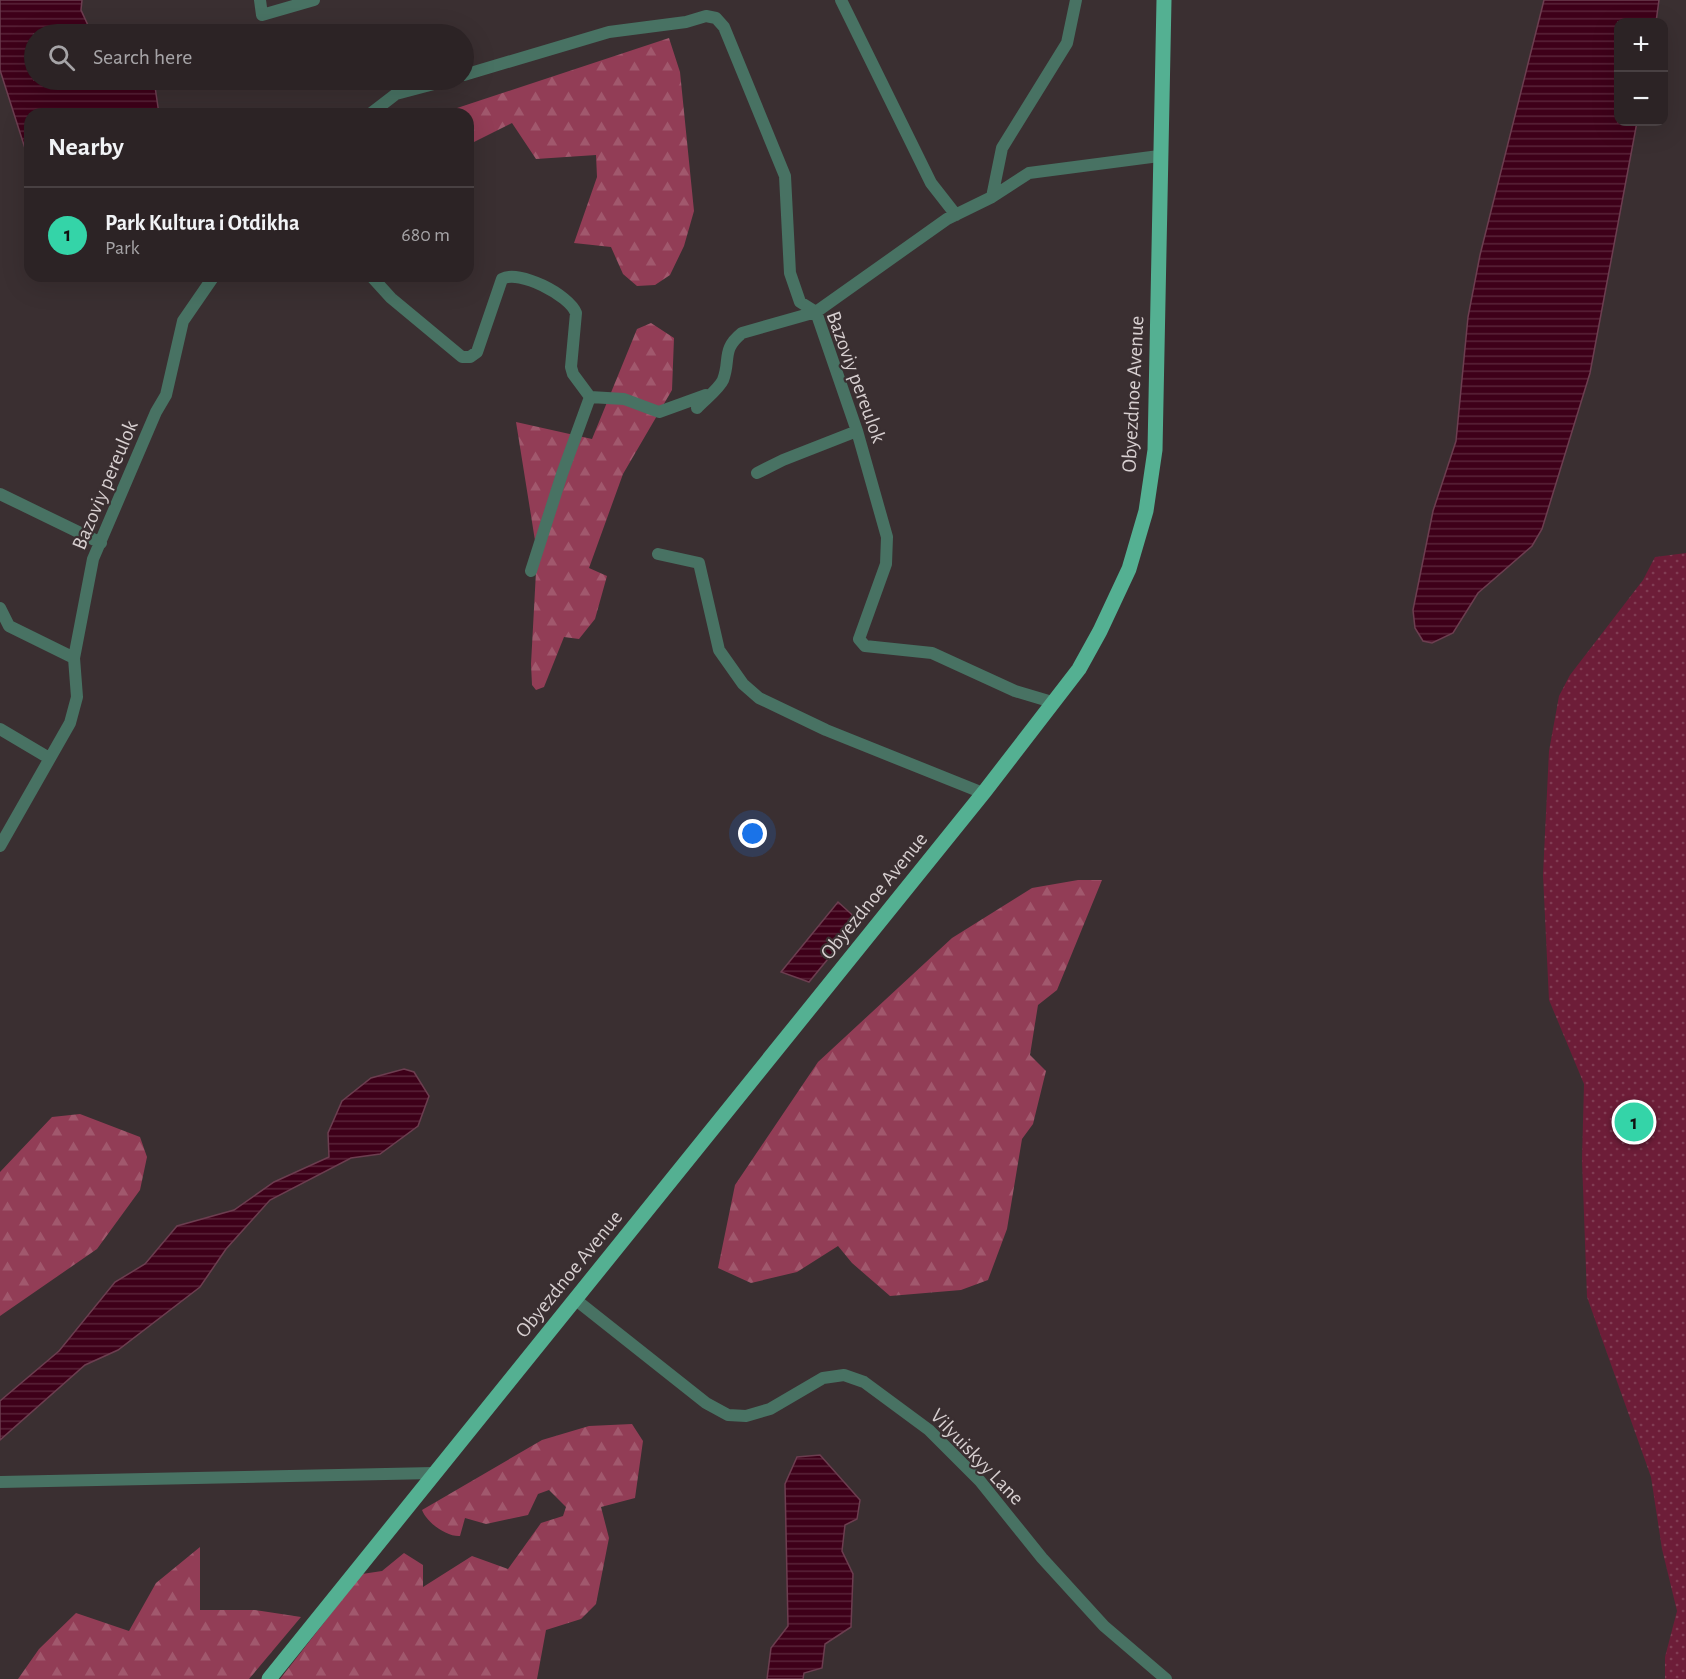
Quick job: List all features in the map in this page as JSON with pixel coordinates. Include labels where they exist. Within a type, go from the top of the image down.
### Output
[{"type":"main road","name":"Obyezdnoe Avenue","points":[[269,1679],[983,793],[1079,669],[1100,631],[1129,569],[1146,511],[1155,450],[1159,156],[1164,0]]},
{"type":"street","points":[[260,0],[262,15],[314,0]]},
{"type":"street","points":[[841,0],[932,183],[956,214]]},
{"type":"street","points":[[992,197],[1002,148],[1067,43],[1076,0]]},
{"type":"street","name":"Bazoviy pereulok","points":[[474,72],[609,33],[706,16],[716,18],[724,27],[785,176],[790,273],[800,302],[816,312],[857,432],[887,537],[886,564],[860,639],[861,643],[865,646],[932,654],[1015,691],[1052,702]]},
{"type":"street","points":[[378,108],[396,94],[411,90]]},
{"type":"street","points":[[697,408],[723,381],[726,352],[733,340],[742,333],[816,312],[956,214],[992,197],[1029,173],[1159,156]]},
{"type":"street","points":[[377,282],[392,298],[462,357],[470,357],[477,352],[502,279],[508,275],[560,293],[573,305],[576,313],[571,367],[573,374],[590,397]]},
{"type":"street","name":"Bazoviy pereulok","points":[[0,846],[70,723],[77,697],[74,658],[93,559],[156,411],[166,395],[183,321],[210,282]]},
{"type":"street","points":[[590,397],[624,399],[659,412],[711,394]]},
{"type":"street","points":[[531,571],[590,397]]},
{"type":"street","points":[[757,473],[783,460],[857,432]]},
{"type":"street","points":[[0,494],[101,543]]},
{"type":"street","points":[[658,554],[699,563],[719,650],[743,684],[759,698],[826,730],[983,793]]},
{"type":"street","points":[[0,608],[9,627],[74,658]]},
{"type":"street","points":[[0,729],[49,758]]},
{"type":"street","name":"Vilyuiskyy Lane","points":[[576,1300],[706,1403],[728,1415],[746,1416],[770,1409],[824,1378],[844,1375],[864,1382],[929,1430],[980,1481],[1042,1558],[1104,1626],[1166,1679]]},
{"type":"street","points":[[0,1482],[434,1473]]},
{"type":"green space","points":[[669,38],[680,72],[694,211],[684,246],[670,275],[655,285],[637,286],[623,274],[611,247],[574,243],[597,177],[596,155],[536,159],[512,123],[474,142],[474,108],[457,108]]},
{"type":"green space","points":[[651,323],[674,338],[672,390],[623,474],[589,568],[607,576],[595,619],[579,639],[564,637],[544,687],[536,690],[532,685],[531,664],[537,553],[516,422],[592,439],[637,329]]},
{"type":"green space","points":[[1078,880],[1102,880],[1057,990],[1038,1005],[1030,1055],[1046,1071],[1033,1124],[1022,1139],[1007,1229],[988,1280],[961,1290],[890,1296],[852,1263],[838,1246],[797,1272],[751,1283],[718,1268],[735,1185],[818,1062],[952,938],[1032,888]]},
{"type":"green space","points":[[80,1114],[140,1137],[147,1157],[140,1190],[97,1249],[0,1316],[0,1172],[52,1117]]},
{"type":"green space","points":[[632,1424],[643,1441],[635,1498],[601,1507],[609,1538],[596,1604],[581,1619],[546,1630],[537,1679],[280,1679],[362,1574],[382,1571],[404,1553],[423,1565],[423,1587],[472,1556],[508,1569],[541,1523],[563,1516],[566,1507],[549,1490],[538,1494],[528,1515],[486,1524],[465,1518],[460,1536],[449,1534],[438,1528],[428,1520],[422,1510],[542,1440],[589,1426]]},
{"type":"green space","points":[[200,1547],[200,1610],[255,1610],[301,1617],[249,1679],[18,1679],[39,1649],[76,1613],[129,1631],[156,1583]]},
{"type":"shaded area","points":[[0,0],[82,0],[81,10],[87,24],[24,24],[24,90],[155,90],[158,108],[24,108],[24,145],[0,70]]},
{"type":"shaded area","points":[[1544,0],[1659,0],[1657,18],[1614,18],[1614,126],[1636,126],[1590,373],[1542,529],[1532,546],[1478,593],[1453,633],[1432,643],[1423,641],[1415,628],[1413,610],[1433,511],[1456,441],[1468,317],[1480,255]]},
{"type":"shaded area","points":[[1686,553],[1686,1679],[1665,1679],[1665,1657],[1677,1611],[1662,1549],[1651,1477],[1587,1297],[1582,1160],[1584,1084],[1549,1000],[1543,875],[1549,751],[1559,696],[1570,675],[1643,580],[1655,557]]},
{"type":"shaded area","points":[[838,902],[859,921],[809,982],[781,972]]},
{"type":"shaded area","points":[[404,1069],[414,1072],[429,1096],[418,1126],[380,1154],[351,1158],[270,1200],[226,1249],[200,1287],[118,1350],[85,1365],[0,1440],[0,1401],[59,1351],[115,1282],[145,1264],[177,1226],[234,1210],[274,1182],[329,1157],[328,1133],[342,1101],[371,1078]]},
{"type":"shaded area","points":[[820,1455],[860,1500],[857,1519],[845,1525],[842,1551],[853,1574],[851,1627],[825,1644],[822,1668],[804,1673],[803,1679],[767,1679],[771,1648],[788,1626],[785,1484],[797,1457]]},
{"type":"place","name":"Park Kultura i Otdikha","points":[[1634,1122]]}]
